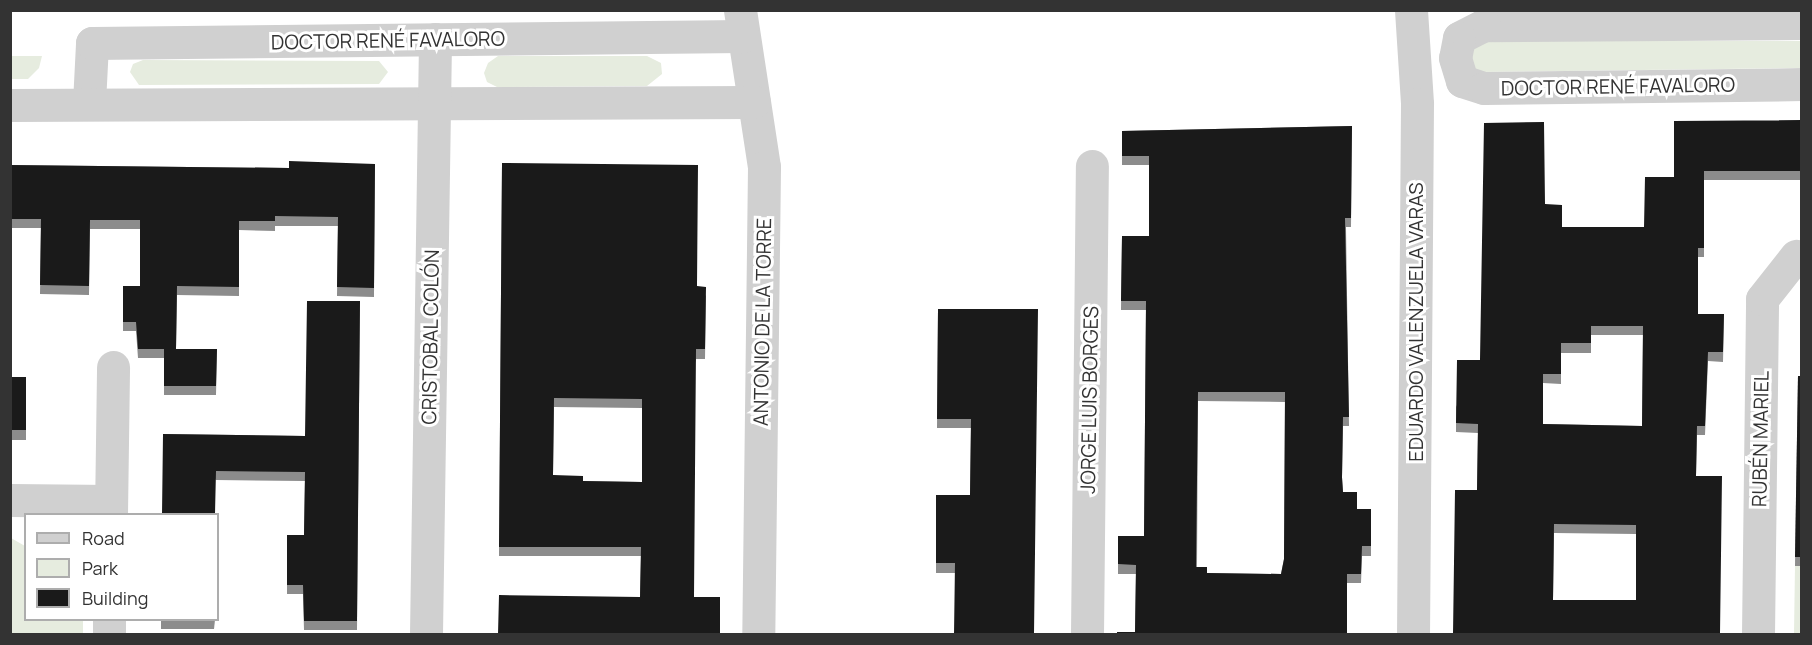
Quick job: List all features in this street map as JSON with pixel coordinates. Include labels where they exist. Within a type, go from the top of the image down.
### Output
[{"type":"street","name":"EDUARDO VALENZUELA VARAS","points":[[1411,10],[1417,116],[1413,634]]},
{"type":"street","name":"DOCTOR RENÉ FAVALORO","points":[[89,103],[92,43],[435,39],[741,23]]},
{"type":"street","name":"ANTONIO DE LA TORRE","points":[[741,23],[764,167],[758,634]]},
{"type":"street","points":[[1414,58],[1455,58],[1459,38],[1484,26],[1802,23]]},
{"type":"street","name":"CRISTOBAL COLÓN","points":[[426,634],[435,39]]},
{"type":"street","name":"DOCTOR RENÉ FAVALORO","points":[[1455,58],[1462,81],[1484,88],[1802,84]]},
{"type":"street","points":[[10,105],[754,102]]},
{"type":"street","name":"JORGE LUIS BORGES","points":[[1087,634],[1092,166]]},
{"type":"street","name":"RUBÉN MARIEL","points":[[1758,634],[1762,299],[1796,256]]},
{"type":"street","points":[[10,500],[111,508],[113,367]]},
{"type":"green space","points":[[1478,41],[1801,41],[1801,68],[1477,72],[1466,51]]},
{"type":"green space","points":[[11,56],[42,56],[39,68],[28,79],[11,79]]},
{"type":"green space","points":[[498,56],[647,56],[661,63],[662,74],[647,86],[497,87],[487,82],[484,73],[488,63]]},
{"type":"green space","points":[[143,60],[379,61],[388,72],[379,84],[139,85],[130,72],[133,64]]},
{"type":"green space","points":[[11,538],[24,545],[24,621],[83,621],[83,634],[11,634]]},
{"type":"green space","points":[[1795,566],[1801,566],[1801,634],[1794,634]]},
{"type":"building","points":[[1802,120],[1802,171],[1704,171],[1704,248],[1698,248],[1698,314],[1724,314],[1723,352],[1708,352],[1705,426],[1697,426],[1696,476],[1722,476],[1720,634],[1453,634],[1455,490],[1477,490],[1478,424],[1456,423],[1457,360],[1480,360],[1484,123],[1544,122],[1545,204],[1562,205],[1562,227],[1644,227],[1645,177],[1674,177],[1674,121]],"holes":[[[1591,326],[1643,326],[1642,426],[1543,424],[1543,374],[1561,374],[1561,343],[1591,343]],[[1554,524],[1636,525],[1636,600],[1553,600]]]},
{"type":"building","points":[[1352,126],[1351,218],[1345,218],[1349,417],[1343,417],[1342,477],[1343,492],[1357,492],[1357,509],[1371,509],[1371,546],[1362,546],[1361,574],[1347,574],[1347,634],[1117,634],[1117,632],[1135,632],[1136,565],[1118,564],[1118,536],[1144,536],[1146,301],[1121,301],[1122,236],[1149,236],[1149,156],[1122,156],[1122,131]],"holes":[[[1198,392],[1285,392],[1284,559],[1281,574],[1207,573],[1207,567],[1196,567]]]},
{"type":"building","points":[[289,161],[375,164],[374,288],[337,287],[338,217],[275,216],[275,221],[239,221],[239,287],[177,286],[176,349],[217,349],[216,386],[164,386],[164,349],[138,349],[136,322],[123,322],[123,286],[140,286],[140,220],[90,220],[89,286],[40,285],[41,219],[10,219],[10,165],[289,168]]},
{"type":"building","points":[[502,163],[698,165],[697,286],[706,287],[705,349],[696,349],[694,597],[720,597],[720,634],[498,634],[499,595],[640,597],[641,547],[499,547]],"holes":[[[554,398],[642,399],[642,482],[583,481],[583,476],[553,475]]]},
{"type":"building","points":[[307,301],[360,301],[357,621],[304,621],[303,585],[287,585],[287,535],[304,535],[305,472],[216,471],[215,513],[162,513],[163,434],[305,436]]},
{"type":"building","points":[[938,309],[1038,309],[1034,634],[954,634],[955,563],[936,563],[936,495],[970,495],[971,419],[937,419]]},
{"type":"building","points":[[1798,376],[1802,376],[1802,557],[1795,557]]},
{"type":"building","points":[[10,377],[26,377],[26,430],[10,430]]},
{"type":"building","points":[[136,633],[185,634],[136,634]]}]
